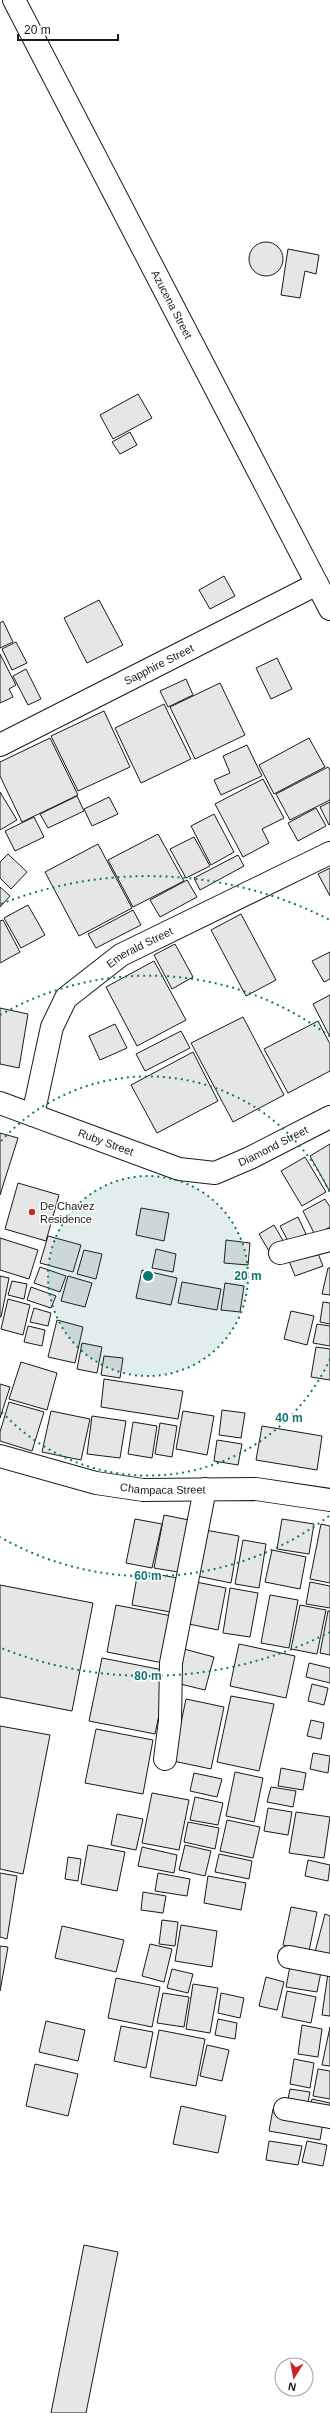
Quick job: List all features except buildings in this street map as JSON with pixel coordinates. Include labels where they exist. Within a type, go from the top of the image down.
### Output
[{"type":"street","name":"Azucena Street","points":[[14,0],[330,609]]},
{"type":"street","name":"Sapphire Street","points":[[0,745],[317,584]]},
{"type":"street","name":"Emerald Street","points":[[33,1115],[52,1027],[66,998],[121,955],[330,853]]},
{"type":"street","name":"Ruby Street","points":[[0,1103],[179,1169],[215,1173]]},
{"type":"street","name":"Diamond Street","points":[[215,1173],[250,1158],[330,1117]]},
{"type":"street","points":[[280,1254],[330,1240]]},
{"type":"street","name":"Champaca Street","points":[[0,1456],[96,1483],[142,1490],[256,1489],[330,1500]]},
{"type":"street","points":[[165,1759],[170,1721],[171,1663],[205,1489]]},
{"type":"street","points":[[288,1957],[330,1965]]},
{"type":"street","points":[[285,2109],[330,2117]]},
{"type":"place","name":"De Chavez Residence","points":[[32,1212]]}]
